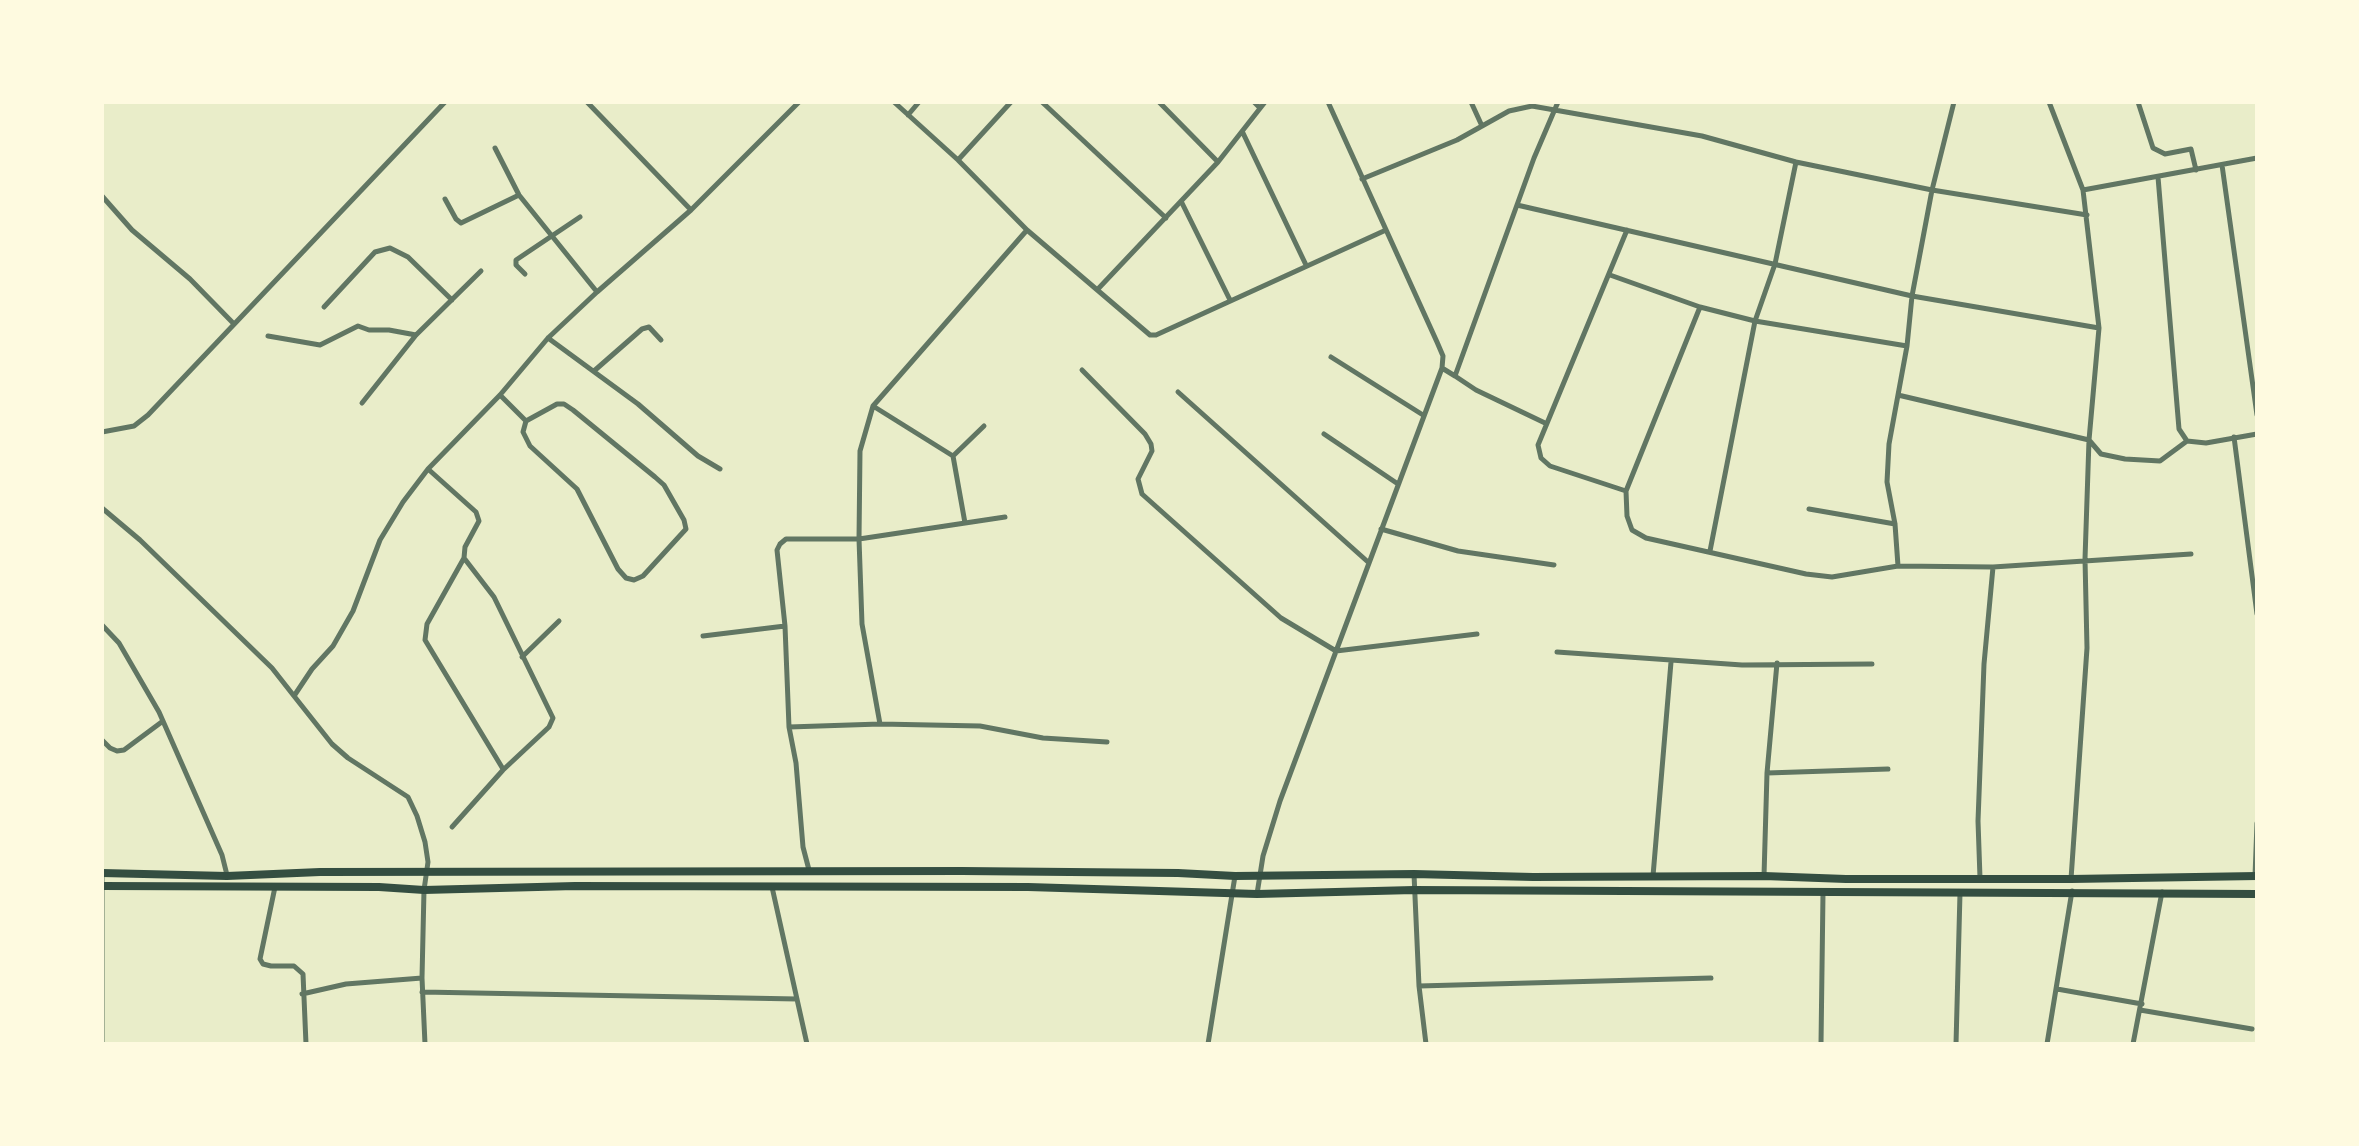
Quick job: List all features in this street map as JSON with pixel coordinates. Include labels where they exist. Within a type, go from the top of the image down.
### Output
[{"type":"main road","points":[[102,873],[227,876],[320,872],[809,870],[1235,876],[1414,874],[2071,879],[2256,876]]},
{"type":"main road","points":[[102,886],[424,890],[575,886],[1099,888],[1257,894],[1414,890],[2257,894]]},
{"type":"street","points":[[102,432],[134,426],[148,415],[445,102]]},
{"type":"street","points":[[587,102],[691,210]]},
{"type":"street","points":[[294,696],[312,669],[333,646],[353,611],[380,540],[428,469],[500,395],[548,338],[691,210],[799,102]]},
{"type":"street","points":[[894,102],[958,160],[1027,230],[1150,335],[1156,335],[1386,230]]},
{"type":"street","points":[[908,115],[919,102]]},
{"type":"street","points":[[958,160],[1011,102]]},
{"type":"street","points":[[1042,102],[1166,218]]},
{"type":"street","points":[[1159,102],[1218,162]]},
{"type":"street","points":[[1097,290],[1243,133],[1263,105],[1254,102]]},
{"type":"street","points":[[1257,894],[1258,876],[1280,801],[1442,368],[1443,356],[1437,342],[1328,102]]},
{"type":"street","points":[[1471,102],[1482,126]]},
{"type":"street","points":[[1898,566],[1895,524],[1887,482],[1889,444],[1932,190],[1954,102]]},
{"type":"street","points":[[2049,102],[2083,190],[2099,328],[2089,440],[2085,559],[2087,648],[2071,879]]},
{"type":"street","points":[[2138,102],[2153,148],[2165,154],[2191,149],[2196,170]]},
{"type":"street","points":[[1362,179],[1443,147],[1509,111],[1558,105],[1702,136],[1796,162],[1932,190],[2087,215]]},
{"type":"street","points":[[1455,376],[1534,158],[1558,105]]},
{"type":"street","points":[[1243,133],[1306,265]]},
{"type":"street","points":[[495,148],[519,195],[597,292]]},
{"type":"street","points":[[2083,190],[2257,158]]},
{"type":"street","points":[[1710,552],[1755,321],[1775,264],[1796,162]]},
{"type":"street","points":[[2222,165],[2257,415]]},
{"type":"street","points":[[2158,177],[2179,429],[2187,441]]},
{"type":"street","points":[[445,199],[461,223],[519,195]]},
{"type":"street","points":[[102,196],[132,230],[190,279],[234,324]]},
{"type":"street","points":[[1181,201],[1230,300]]},
{"type":"street","points":[[1517,205],[1912,296],[2099,328]]},
{"type":"street","points":[[525,274],[516,265],[516,260],[580,217]]},
{"type":"street","points":[[880,724],[862,624],[859,539],[860,451],[873,406],[1027,230]]},
{"type":"street","points":[[1626,491],[1550,466],[1541,458],[1538,445],[1627,230]]},
{"type":"street","points":[[324,307],[375,252],[390,248],[408,257],[452,300]]},
{"type":"street","points":[[362,403],[416,335],[481,271]]},
{"type":"street","points":[[1610,275],[1700,307],[1755,321],[1907,346]]},
{"type":"street","points":[[1700,307],[1626,491],[1627,516],[1632,530],[1646,538],[1832,577],[1898,566],[1993,567],[2191,554]]},
{"type":"street","points":[[268,336],[320,345],[358,326],[416,335]]},
{"type":"street","points":[[594,371],[642,329],[649,327],[661,340]]},
{"type":"street","points":[[548,338],[638,404],[698,456],[720,469]]},
{"type":"street","points":[[1331,357],[1423,415]]},
{"type":"street","points":[[1442,368],[1469,386],[1545,423]]},
{"type":"street","points":[[1082,370],[1145,434],[1151,444],[1152,451],[1138,479],[1142,494],[1281,618],[1336,651],[1477,634]]},
{"type":"street","points":[[1178,392],[1368,562]]},
{"type":"street","points":[[500,395],[526,421]]},
{"type":"street","points":[[1898,395],[2089,440],[2101,454],[2146,462],[2160,461],[2187,441],[2206,443],[2257,434]]},
{"type":"street","points":[[557,404],[564,404],[664,485],[686,529],[643,576],[634,580],[626,578],[618,569],[577,489],[530,446],[523,432],[526,421],[557,404]]},
{"type":"street","points":[[873,406],[953,456],[965,523]]},
{"type":"street","points":[[953,456],[984,426]]},
{"type":"street","points":[[1324,434],[1398,484]]},
{"type":"street","points":[[2234,437],[2257,614]]},
{"type":"street","points":[[428,469],[476,512],[479,521],[465,547],[464,558],[427,624],[425,640],[503,770]]},
{"type":"street","points":[[102,508],[140,540],[272,668],[332,744],[408,797],[425,842],[428,862],[424,890],[422,978],[425,1044]]},
{"type":"street","points":[[1809,509],[1895,524]]},
{"type":"street","points":[[809,870],[803,847],[796,763],[789,727],[785,626],[777,550],[780,544],[786,539],[859,539],[1005,517]]},
{"type":"street","points":[[1381,529],[1458,551],[1554,565]]},
{"type":"street","points":[[452,827],[503,770],[549,727],[553,718],[494,597],[464,558]]},
{"type":"street","points":[[1980,879],[1978,821],[1984,664],[1993,567]]},
{"type":"street","points":[[522,657],[559,621]]},
{"type":"street","points":[[102,625],[119,643],[163,721],[222,855],[227,876]]},
{"type":"street","points":[[703,636],[785,626]]},
{"type":"street","points":[[1557,652],[1742,665],[1872,664]]},
{"type":"street","points":[[1653,876],[1671,662]]},
{"type":"street","points":[[1764,876],[1767,773],[1777,663]]},
{"type":"street","points":[[102,740],[110,748],[124,750],[163,721]]},
{"type":"street","points":[[789,727],[880,724],[980,726],[1043,738],[1107,742]]},
{"type":"street","points":[[1767,773],[1888,769]]},
{"type":"street","points":[[2256,876],[2257,823]]},
{"type":"street","points":[[102,873],[102,1044]]},
{"type":"street","points":[[1414,874],[1419,986],[1426,1044]]},
{"type":"street","points":[[1208,1044],[1235,876]]},
{"type":"street","points":[[771,886],[807,1044]]},
{"type":"street","points":[[275,887],[260,959],[263,964],[299,969],[303,974],[306,1044]]},
{"type":"street","points":[[2047,1044],[2072,891]]},
{"type":"street","points":[[2133,1044],[2162,892]]},
{"type":"street","points":[[1821,1044],[1823,893]]},
{"type":"street","points":[[1956,1044],[1960,893]]},
{"type":"street","points":[[302,994],[346,984],[422,978]]},
{"type":"street","points":[[1419,986],[1711,978]]},
{"type":"street","points":[[2057,989],[2252,1029]]},
{"type":"street","points":[[422,992],[797,999]]}]
